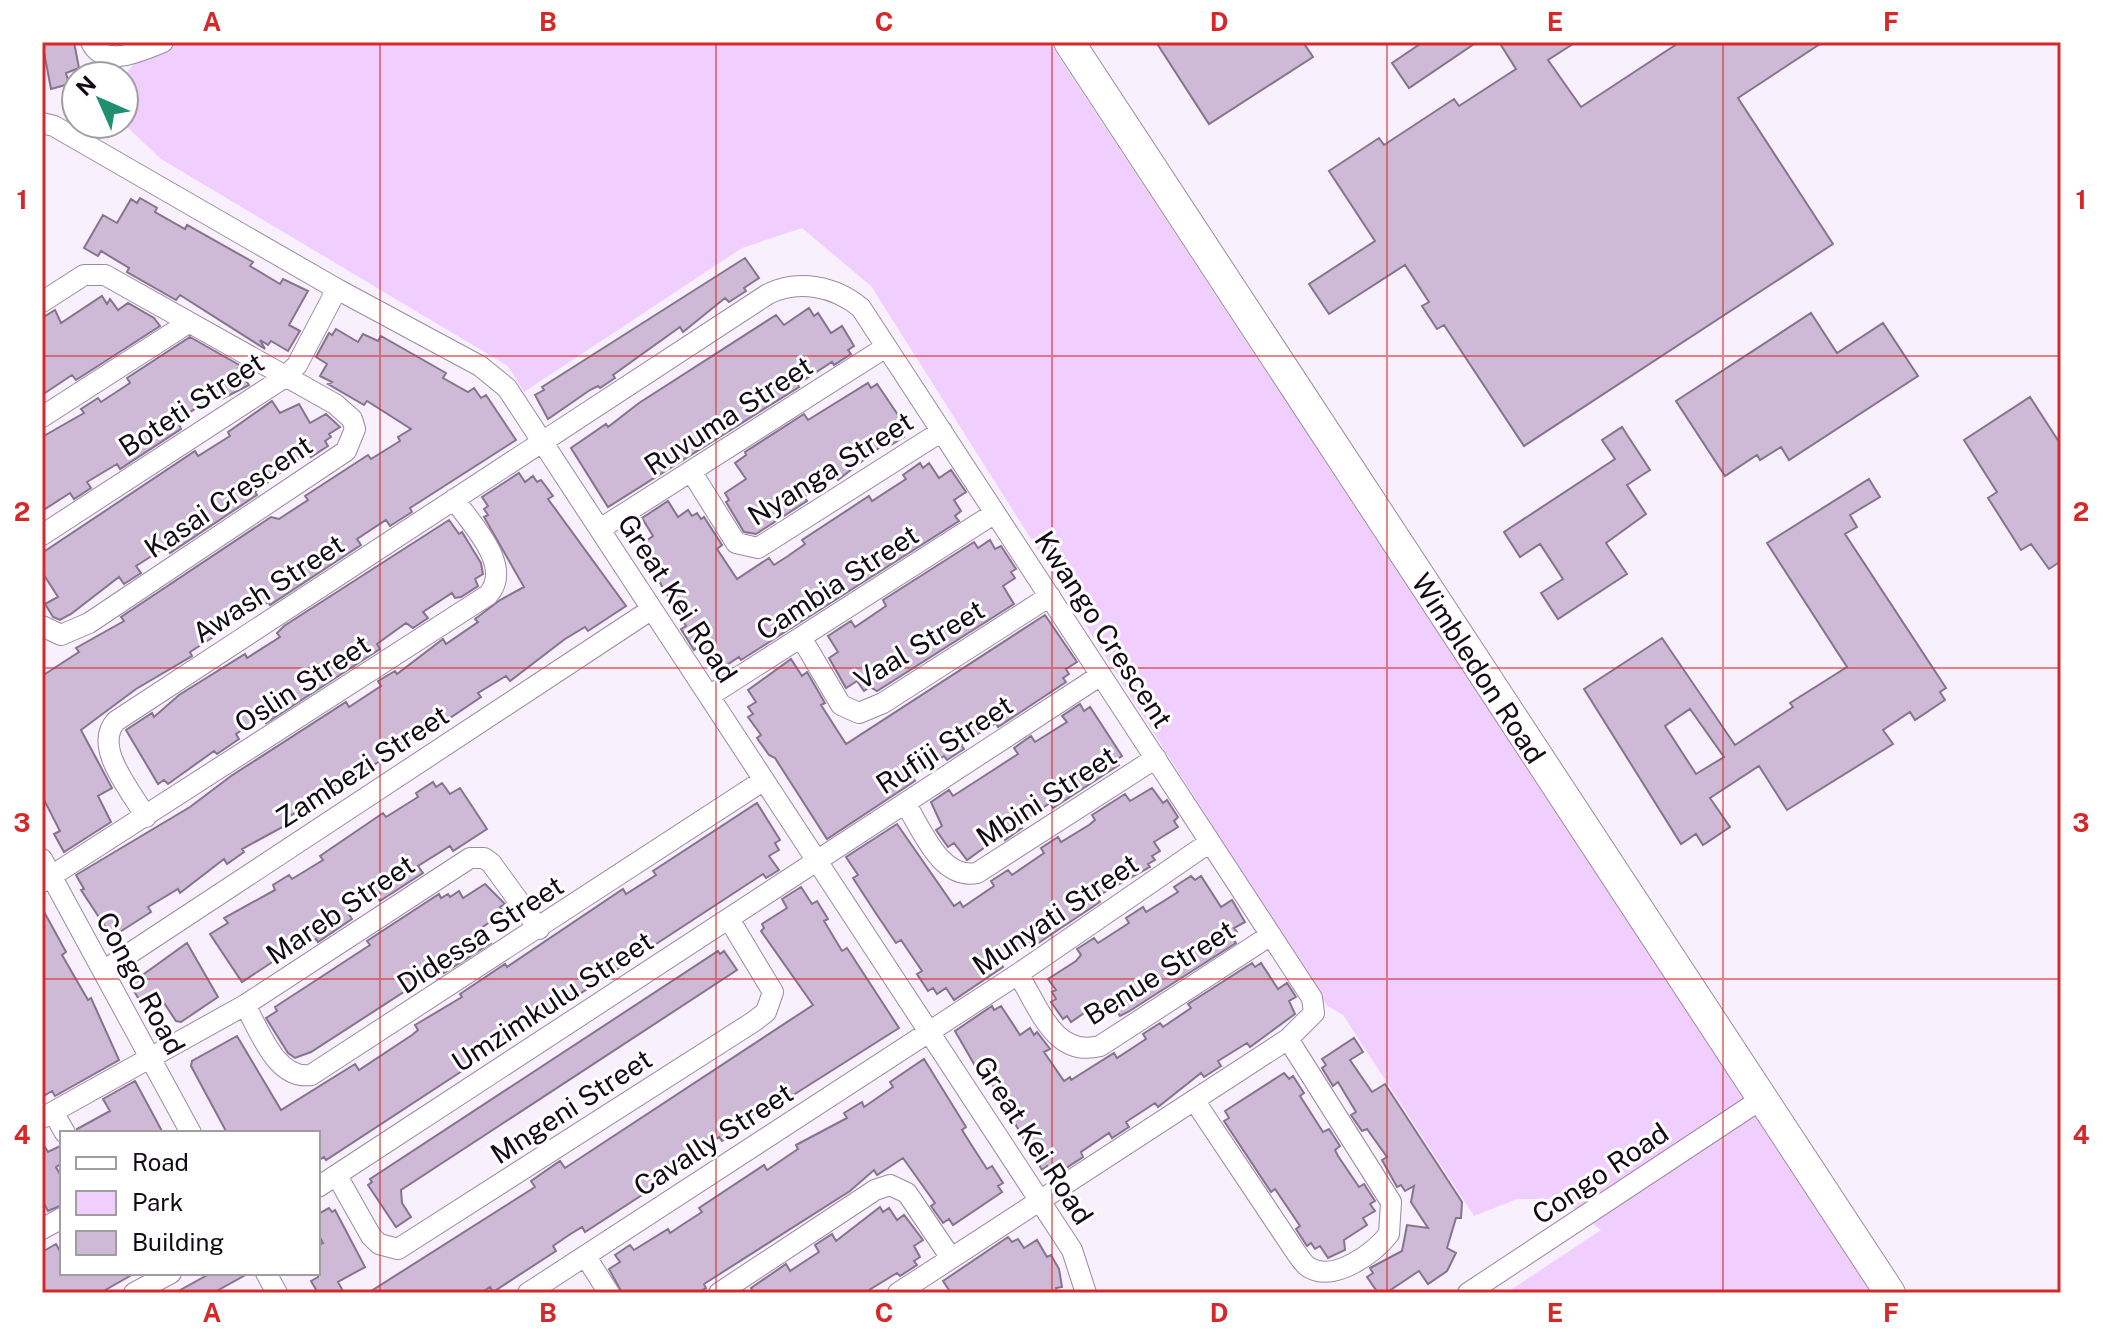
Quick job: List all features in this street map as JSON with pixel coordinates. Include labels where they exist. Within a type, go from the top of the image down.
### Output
[{"type":"main road","name":"Wimbledon Road","points":[[1069,42],[1890,1293]]},
{"type":"street","points":[[91,42],[97,52],[112,58],[163,42]]},
{"type":"street","name":"Great Kei Road","points":[[42,123],[124,165],[337,289],[495,375],[543,441],[1072,1250],[1086,1293]]},
{"type":"street","points":[[42,302],[84,275],[99,273],[285,377]]},
{"type":"street","name":"Kwango Crescent","points":[[543,441],[779,288],[813,286],[849,298],[861,308],[1312,998],[1314,1013],[1288,1039],[898,1293]]},
{"type":"street","name":"Boteti Street","points":[[42,535],[285,377],[297,365],[337,289]]},
{"type":"street","points":[[42,417],[188,323]]},
{"type":"street","name":"Ruvuma Street","points":[[600,529],[886,347]]},
{"type":"street","name":"Kasai Crescent","points":[[42,626],[52,634],[72,632],[346,451],[355,435],[352,419],[335,404],[285,377]]},
{"type":"street","name":"Nyanga Street","points":[[691,471],[736,543],[758,548],[942,431]]},
{"type":"street","name":"Awash Street","points":[[146,817],[107,748],[108,732],[116,721],[543,441]]},
{"type":"street","name":"Oslin Street","points":[[45,873],[146,817],[488,595],[497,582],[497,566],[454,499]]},
{"type":"street","name":"Cambia Street","points":[[709,696],[995,513]]},
{"type":"street","name":"Vaal Street","points":[[802,639],[841,705],[859,713],[883,703],[1050,596]]},
{"type":"street","name":"Zambezi Street","points":[[103,971],[652,609]]},
{"type":"street","name":"Rufiji Street","points":[[817,861],[1101,675]]},
{"type":"street","name":"Mbini Street","points":[[905,803],[948,867],[964,874],[977,873],[1156,758]]},
{"type":"street","name":"Didessa Street","points":[[245,1005],[279,1064],[294,1075],[311,1075],[764,780]]},
{"type":"street","name":"Munyati Street","points":[[929,1032],[1210,842]]},
{"type":"street","name":"Mareb Street","points":[[48,1115],[245,1005],[470,858],[484,858],[491,863],[539,929]]},
{"type":"street","name":"Umzimkulu Street","points":[[320,1186],[817,861]]},
{"type":"street","name":"Congo Road","points":[[45,873],[103,971],[190,1131]]},
{"type":"street","name":"Mngeni Street","points":[[337,1176],[371,1236],[379,1244],[398,1249],[753,1022],[766,1012],[773,992],[729,919]]},
{"type":"street","name":"Benue Street","points":[[1018,974],[1059,1039],[1072,1048],[1089,1049],[1100,1046],[1271,935]]},
{"type":"street","name":"Cavally Street","points":[[528,1293],[929,1032]]},
{"type":"street","points":[[1194,1100],[1309,1268],[1326,1272],[1343,1269],[1389,1234],[1391,1202],[1288,1039]]},
{"type":"street","name":"Congo Road","points":[[1468,1293],[1763,1098]]},
{"type":"street","points":[[48,1115],[63,1131]]},
{"type":"street","points":[[719,1293],[875,1190],[890,1185],[907,1193],[951,1258]]},
{"type":"street","points":[[42,1229],[60,1219]]},
{"type":"street","points":[[586,1257],[609,1293]]},
{"type":"street","points":[[145,1291],[168,1275]]},
{"type":"street","points":[[267,1275],[277,1293]]},
{"type":"green space","points":[[180,42],[1049,42],[1872,1293],[1506,1293],[1601,1230],[1561,1199],[1517,1199],[1474,1216],[1343,1015],[1326,1005],[871,286],[802,228],[742,248],[524,392],[508,366],[161,159],[140,139],[140,61]]},
{"type":"building","points":[[42,42],[74,42],[77,60],[60,60],[60,86],[51,89]]},
{"type":"building","points":[[1156,42],[1303,42],[1313,57],[1209,124]]},
{"type":"building","points":[[1423,42],[1477,42],[1409,88],[1392,63]]},
{"type":"building","points":[[1499,42],[1576,42],[1548,60],[1581,107],[1680,42],[1823,42],[1738,98],[1833,244],[1524,446],[1444,325],[1437,329],[1422,306],[1429,302],[1405,265],[1329,314],[1309,284],[1375,241],[1329,171],[1379,138],[1384,145],[1454,99],[1459,106],[1516,69]]},
{"type":"building","points":[[140,198],[157,208],[155,212],[185,229],[187,225],[253,262],[250,266],[280,284],[283,279],[308,291],[289,325],[300,331],[288,351],[271,341],[268,345],[260,340],[265,349],[180,295],[176,300],[127,272],[129,268],[101,251],[98,256],[84,248],[103,215],[117,223],[131,199],[137,203]]},
{"type":"building","points":[[745,258],[759,278],[744,288],[746,291],[729,302],[725,298],[683,332],[680,327],[613,375],[615,378],[600,388],[590,390],[548,419],[535,395],[544,390],[542,387]]},
{"type":"building","points":[[102,296],[107,304],[110,299],[118,310],[128,303],[154,318],[160,326],[76,380],[72,375],[42,395],[42,318],[55,310],[61,323]]},
{"type":"building","points":[[809,308],[814,316],[818,313],[831,333],[842,326],[854,346],[848,350],[851,354],[834,365],[832,362],[798,384],[799,387],[608,507],[571,448],[606,424],[608,427],[639,403],[776,315],[784,325]]},
{"type":"building","points":[[1811,313],[1837,353],[1883,323],[1918,376],[1789,460],[1781,447],[1760,460],[1757,455],[1725,476],[1676,401]]},
{"type":"building","points":[[336,329],[358,342],[363,334],[378,341],[381,336],[446,373],[443,378],[468,392],[474,388],[481,398],[486,395],[516,440],[410,508],[412,512],[390,526],[386,520],[357,539],[361,545],[270,605],[268,602],[250,613],[248,609],[218,628],[221,632],[190,652],[192,656],[136,689],[81,730],[112,788],[98,796],[111,822],[64,852],[54,834],[60,831],[42,796],[42,676],[79,652],[76,648],[124,621],[121,617],[271,517],[279,519],[308,500],[305,496],[368,455],[371,459],[400,441],[398,437],[411,429],[367,401],[364,405],[320,376],[327,364],[316,357],[329,333],[332,335]]},
{"type":"building","points":[[190,337],[241,366],[238,368],[249,385],[218,401],[215,396],[178,420],[181,429],[120,469],[117,464],[87,482],[91,488],[74,499],[70,493],[42,511],[42,437],[84,413],[81,409],[98,398],[101,402],[130,383],[127,378]]},
{"type":"building","points":[[868,383],[871,388],[877,384],[907,428],[901,433],[904,437],[886,448],[884,444],[838,480],[835,475],[804,497],[807,501],[756,534],[744,532],[726,502],[729,500],[725,493],[746,479],[735,463],[746,455],[745,452],[804,414],[808,420]]},
{"type":"building","points":[[2030,397],[2061,445],[2061,561],[2049,569],[2031,544],[2021,550],[1988,498],[1997,492],[1964,440]]},
{"type":"building","points":[[272,401],[280,413],[299,404],[310,423],[326,414],[340,427],[329,434],[331,437],[325,441],[328,446],[311,457],[308,452],[255,492],[257,495],[170,553],[166,547],[136,566],[141,573],[124,584],[119,577],[71,614],[60,620],[53,617],[45,604],[58,597],[42,572],[42,553],[195,451],[198,456],[230,436],[228,432]]},
{"type":"building","points":[[1622,427],[1650,470],[1627,485],[1646,514],[1606,543],[1627,574],[1558,619],[1541,593],[1563,579],[1540,544],[1520,557],[1504,532],[1615,459],[1602,440]]},
{"type":"building","points":[[920,463],[923,468],[929,463],[939,478],[951,470],[966,492],[954,500],[961,511],[955,516],[959,521],[741,660],[739,657],[716,672],[700,646],[694,650],[681,629],[686,626],[642,553],[647,550],[643,543],[653,536],[642,518],[668,501],[678,517],[688,510],[692,516],[697,513],[701,519],[704,517],[722,545],[717,549],[737,579],[769,558],[774,565],[805,544],[802,540],[869,496],[872,501],[906,479],[903,475]]},
{"type":"building","points":[[519,473],[525,482],[533,476],[537,482],[541,480],[553,496],[548,499],[626,606],[588,631],[585,627],[565,639],[510,681],[506,676],[478,693],[481,697],[416,741],[413,736],[380,755],[383,759],[366,770],[364,767],[332,787],[335,791],[286,818],[290,823],[242,849],[244,852],[227,864],[224,859],[180,893],[178,889],[148,907],[151,912],[112,937],[81,890],[84,889],[76,875],[190,807],[231,776],[346,702],[349,707],[381,686],[378,681],[395,671],[397,674],[443,639],[446,644],[478,622],[475,619],[500,600],[524,587],[484,517],[488,515],[484,509],[488,506],[482,497]]},
{"type":"building","points":[[1869,479],[1880,497],[1850,515],[1857,527],[1845,534],[1946,688],[1940,692],[1945,700],[1915,720],[1910,712],[1883,730],[1893,744],[1787,810],[1759,766],[1710,798],[1730,827],[1703,845],[1696,834],[1681,844],[1584,689],[1662,638],[1735,745],[1793,707],[1790,703],[1847,667],[1767,543]],"holes":[[[1690,709],[1724,757],[1696,774],[1665,726]]]},
{"type":"building","points":[[449,520],[459,534],[462,532],[481,563],[483,574],[475,579],[478,586],[461,597],[455,598],[452,593],[423,612],[428,618],[413,628],[406,623],[377,644],[380,649],[266,723],[262,717],[236,734],[239,739],[217,754],[214,751],[168,784],[164,780],[158,784],[126,730],[152,713],[154,717],[179,695],[245,654],[247,658],[280,637],[277,633],[284,626]]},
{"type":"building","points":[[990,540],[995,549],[1001,546],[1016,569],[1011,572],[1015,578],[1003,586],[1014,604],[877,691],[870,687],[864,691],[857,681],[846,688],[829,658],[838,652],[828,636],[851,621],[855,627],[886,606],[883,600],[974,542],[978,548]]},
{"type":"building","points":[[1045,615],[1077,662],[1066,669],[1069,674],[1063,678],[1066,682],[998,727],[996,723],[961,745],[964,749],[947,760],[944,756],[913,777],[915,781],[827,839],[775,758],[769,755],[757,738],[761,735],[748,717],[753,714],[748,707],[756,702],[748,690],[791,659],[802,676],[807,672],[825,703],[821,705],[846,744]]},
{"type":"building","points":[[1080,704],[1084,711],[1090,707],[1122,756],[1116,760],[1119,765],[1053,808],[1050,803],[1019,824],[1022,828],[1005,840],[1002,835],[967,860],[954,843],[948,847],[936,830],[942,826],[931,802],[949,790],[953,796],[1018,754],[1014,748],[1031,736],[1035,742],[1067,722],[1062,716]]},
{"type":"building","points":[[433,782],[436,787],[442,783],[450,794],[460,788],[487,829],[453,851],[450,846],[418,866],[423,873],[380,901],[375,894],[348,913],[352,919],[318,942],[316,939],[286,958],[283,955],[242,982],[210,934],[228,923],[224,918],[275,890],[273,885],[289,875],[292,879],[323,860],[320,856],[383,813],[386,817],[418,797],[416,793]]},
{"type":"building","points":[[1152,788],[1163,803],[1167,800],[1178,817],[1174,821],[1178,827],[1154,842],[1160,851],[1152,856],[1155,860],[1148,864],[1150,867],[1103,893],[1098,898],[1100,902],[1034,946],[1031,942],[999,962],[1003,967],[954,1000],[946,988],[937,994],[933,988],[928,991],[917,974],[922,971],[901,940],[896,943],[877,915],[853,878],[858,875],[846,857],[897,824],[954,906],[960,902],[963,907],[994,886],[991,881],[1008,870],[1012,875],[1044,853],[1041,848],[1058,837],[1061,842],[1089,825],[1095,820],[1092,815],[1125,794],[1130,801]]},
{"type":"building","points":[[757,803],[780,840],[775,843],[779,850],[769,856],[779,870],[766,878],[763,874],[326,1160],[324,1157],[320,1160],[320,1131],[226,1131],[191,1066],[192,1061],[237,1036],[281,1110],[355,1064],[359,1070],[412,1035],[418,1030],[415,1025],[462,997],[460,994],[505,964],[507,967],[623,889],[626,894],[656,875],[653,871]]},
{"type":"building","points":[[1191,876],[1195,880],[1201,876],[1221,907],[1232,900],[1245,922],[1234,928],[1237,932],[1231,936],[1236,943],[1120,1016],[1117,1011],[1111,1015],[1108,1011],[1100,1017],[1093,1007],[1071,1022],[1067,1016],[1063,1019],[1051,1002],[1056,999],[1052,992],[1056,990],[1048,979],[1076,961],[1081,955],[1077,949],[1094,938],[1098,943],[1129,923],[1126,918],[1143,907],[1146,912],[1178,892],[1174,887]]},
{"type":"building","points":[[485,884],[505,904],[500,907],[504,913],[481,928],[491,943],[444,973],[441,968],[311,1052],[295,1058],[288,1053],[266,1018],[277,1011],[275,1007],[370,945],[367,941],[439,894],[441,898],[448,894],[450,897],[459,891],[463,898]]},
{"type":"building","points":[[801,887],[812,904],[817,901],[828,919],[824,921],[842,951],[847,948],[899,1028],[768,1111],[765,1107],[736,1125],[740,1130],[722,1141],[719,1137],[662,1182],[585,1232],[582,1227],[569,1235],[553,1246],[556,1251],[493,1292],[490,1287],[481,1293],[368,1293],[535,1187],[531,1181],[560,1161],[565,1168],[813,1005],[761,931],[764,928],[762,924],[787,908],[782,899]]},
{"type":"building","points":[[42,908],[66,952],[62,955],[88,1000],[91,998],[119,1060],[55,1096],[52,1091],[42,1097]]},
{"type":"building","points":[[187,943],[218,997],[181,1022],[176,1021],[162,1000],[150,1009],[145,1000],[141,1003],[130,984]]},
{"type":"building","points":[[718,951],[720,954],[724,951],[737,970],[401,1190],[402,1203],[411,1217],[396,1227],[368,1185],[372,1182],[370,1179]]},
{"type":"building","points":[[1252,963],[1255,967],[1261,963],[1278,989],[1287,983],[1296,997],[1289,1001],[1295,1014],[1250,1047],[1247,1043],[1218,1061],[1221,1066],[1204,1077],[1201,1073],[1158,1107],[1155,1103],[1126,1122],[1129,1127],[1112,1138],[1109,1133],[1081,1152],[1083,1157],[1066,1168],[1063,1163],[1050,1171],[1047,1166],[1042,1170],[993,1086],[974,1064],[955,1031],[992,1006],[994,1010],[1001,1006],[1020,1035],[1030,1028],[1034,1035],[1037,1032],[1050,1049],[1044,1052],[1064,1081],[1070,1077],[1071,1080],[1114,1053],[1117,1058],[1146,1039],[1143,1034],[1160,1023],[1163,1027],[1191,1008],[1188,1004]]},
{"type":"building","points":[[1354,1038],[1363,1052],[1350,1060],[1372,1092],[1385,1084],[1462,1202],[1461,1218],[1456,1218],[1447,1248],[1456,1253],[1447,1271],[1428,1284],[1419,1271],[1386,1293],[1378,1293],[1367,1277],[1373,1273],[1370,1268],[1402,1251],[1407,1225],[1428,1228],[1411,1202],[1414,1186],[1405,1191],[1401,1185],[1397,1187],[1382,1160],[1387,1157],[1367,1129],[1362,1131],[1351,1115],[1356,1112],[1338,1082],[1333,1086],[1322,1068],[1326,1065],[1322,1059]]},
{"type":"building","points":[[924,1059],[966,1127],[962,1130],[974,1149],[987,1169],[992,1166],[1003,1183],[998,1186],[1002,1192],[953,1225],[949,1219],[943,1223],[931,1206],[935,1203],[903,1158],[877,1175],[874,1170],[850,1191],[704,1284],[706,1288],[697,1293],[622,1293],[609,1269],[620,1262],[615,1255],[630,1245],[634,1250],[668,1229],[670,1233],[702,1212],[699,1208],[764,1165],[767,1170],[798,1149],[796,1145],[847,1118],[844,1113],[862,1102],[864,1107],[893,1087],[890,1082]]},
{"type":"building","points":[[1284,1073],[1289,1079],[1293,1076],[1304,1093],[1300,1096],[1323,1132],[1329,1129],[1340,1146],[1335,1150],[1338,1156],[1359,1187],[1364,1184],[1375,1201],[1370,1204],[1375,1211],[1363,1218],[1367,1225],[1344,1240],[1345,1250],[1328,1258],[1320,1246],[1315,1249],[1311,1243],[1307,1246],[1296,1229],[1300,1226],[1275,1189],[1271,1192],[1224,1121],[1229,1118],[1225,1111]]},
{"type":"building","points":[[135,1081],[162,1131],[78,1131],[110,1111],[103,1099]]},
{"type":"building","points":[[42,1142],[48,1152],[60,1146],[60,1164],[56,1167],[60,1174],[60,1206],[48,1211],[42,1200]]},
{"type":"building","points":[[880,1207],[883,1212],[889,1208],[897,1220],[904,1215],[923,1240],[914,1246],[920,1257],[914,1261],[917,1265],[864,1293],[754,1293],[751,1288],[786,1264],[790,1271],[819,1252],[815,1245],[832,1234],[836,1241]]},
{"type":"building","points":[[329,1208],[332,1212],[335,1210],[365,1267],[338,1282],[344,1293],[318,1293],[311,1281],[320,1275],[320,1244],[323,1243],[320,1238],[320,1213]]},
{"type":"building","points":[[1008,1237],[1012,1242],[1018,1239],[1024,1248],[1037,1240],[1047,1257],[1051,1255],[1059,1269],[1062,1287],[1056,1288],[1057,1293],[951,1293],[943,1281]]},
{"type":"building","points":[[56,1244],[60,1251],[60,1275],[132,1275],[100,1293],[42,1293],[42,1252]]},
{"type":"building","points":[[207,1275],[245,1275],[213,1293],[175,1293]]}]
